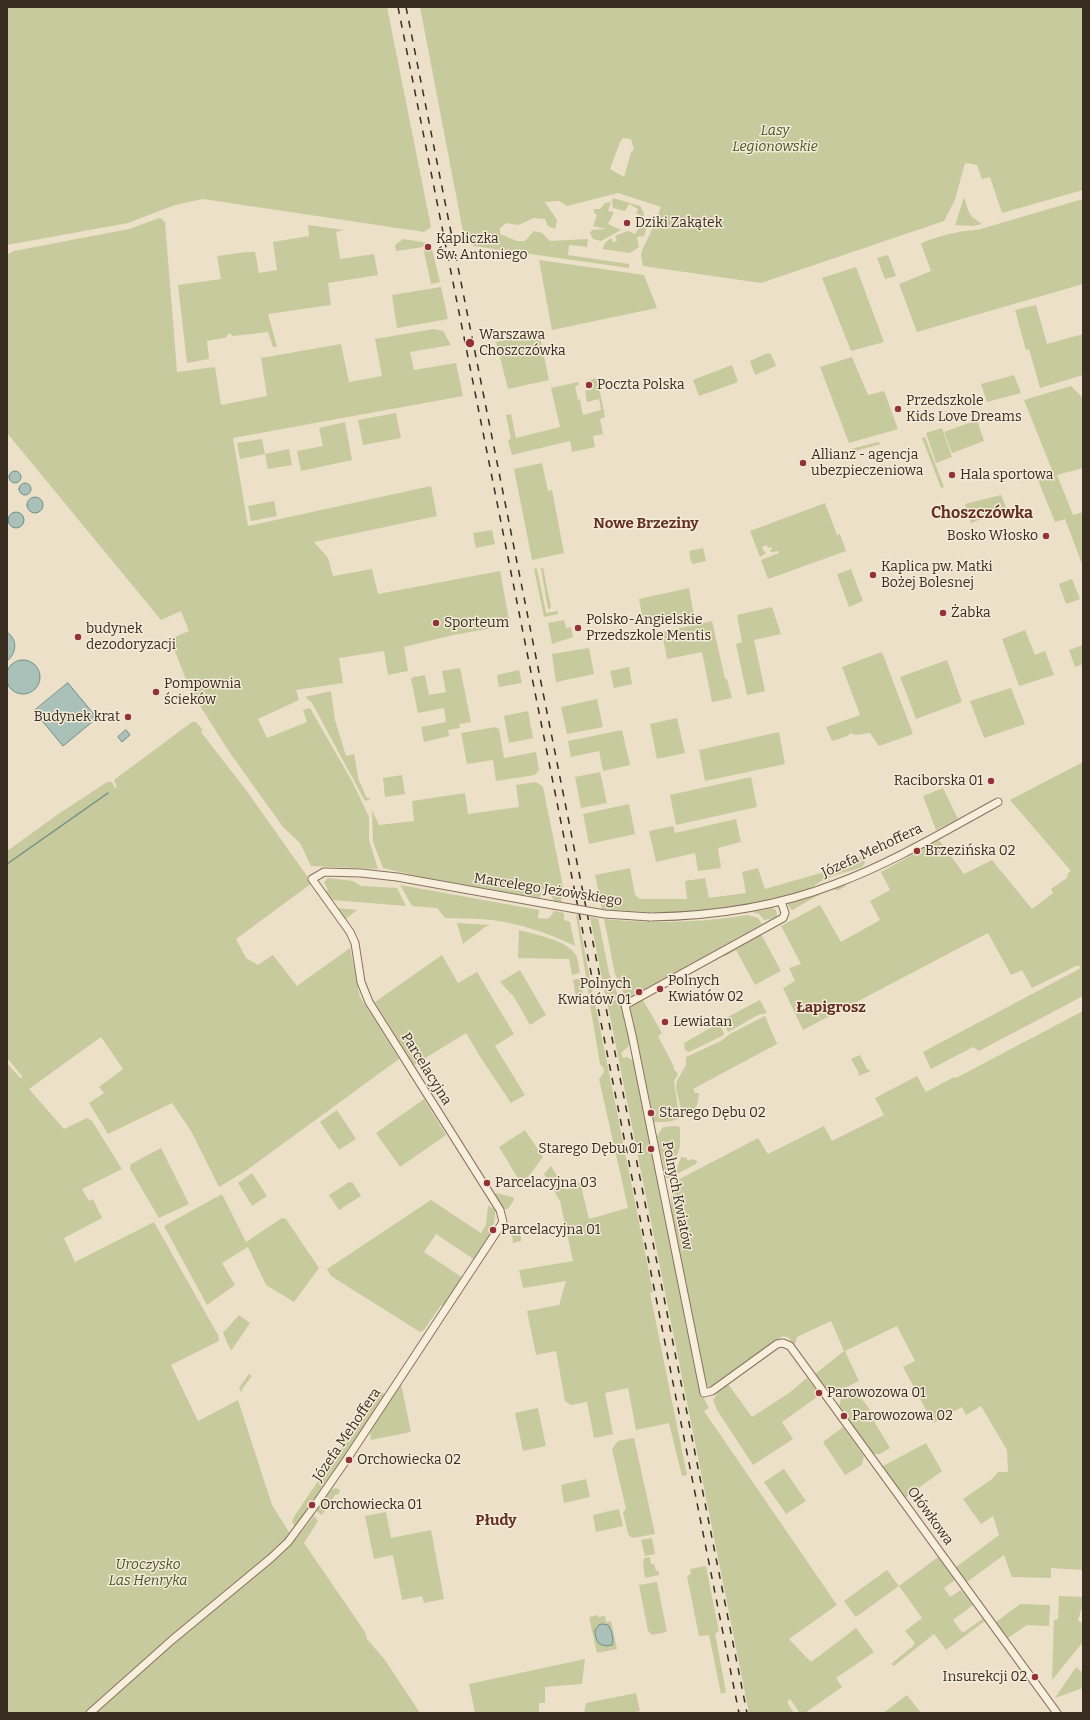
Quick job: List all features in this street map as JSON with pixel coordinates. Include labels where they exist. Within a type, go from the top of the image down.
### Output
[{"type":"street","name":"Józefa Mehoffera","points":[[781,901],[835,884],[864,872],[998,802]]},
{"type":"street","name":"Marcelego Jeżowskiego","points":[[312,879],[324,872],[374,874],[605,914],[691,916],[728,912],[781,901]]},
{"type":"street","name":"Parcelacyjna","points":[[312,879],[355,942],[361,982],[369,1002],[500,1210],[503,1222]]},
{"type":"street","name":"Polnych Kwiatów","points":[[777,1344],[712,1391],[704,1393],[625,1005],[783,918],[785,913],[781,901]]},
{"type":"street","name":"Józefa Mehoffera","points":[[90,1713],[172,1640],[271,1558],[292,1537],[378,1412],[503,1222]]},
{"type":"street","name":"Ołówkowa","points":[[777,1344],[783,1343],[790,1346],[1057,1713]]},
{"type":"green space","points":[[7,7],[387,7],[431,227],[424,232],[203,199],[175,205],[128,223],[7,245]]},
{"type":"green space","name":"Lasy Legionowskie","points":[[420,7],[1083,7],[1083,190],[1002,213],[990,177],[982,179],[977,165],[965,163],[955,200],[944,221],[761,283],[643,266],[641,256],[642,250],[661,207],[618,193],[567,206],[559,201],[545,202],[557,220],[555,229],[548,226],[545,219],[534,218],[518,225],[506,223],[500,228],[500,234],[517,241],[525,241],[534,231],[542,233],[550,241],[588,239],[587,247],[569,245],[568,255],[629,264],[629,268],[473,246],[473,243],[465,242]],"holes":[[[623,138],[631,139],[634,149],[631,152],[624,177],[610,169],[620,142]]]},
{"type":"green space","points":[[964,197],[972,217],[982,224],[973,226],[955,225]]},
{"type":"green space","points":[[613,198],[640,206],[644,213],[643,217],[636,213],[638,209],[629,204],[625,211],[613,208]]},
{"type":"green space","points":[[1083,199],[1083,284],[917,332],[899,284],[931,271],[921,244],[944,235],[977,230]]},
{"type":"green space","points":[[611,202],[608,211],[614,212],[608,224],[621,230],[601,241],[593,239],[590,233],[592,230],[606,229],[593,226],[597,215],[594,213],[594,209],[600,209],[605,203]]},
{"type":"green space","points":[[159,218],[165,222],[177,372],[215,367],[221,405],[267,396],[261,358],[341,344],[349,382],[382,376],[375,339],[434,329],[443,331],[451,345],[410,352],[414,370],[456,363],[463,396],[233,438],[248,526],[431,486],[437,516],[314,542],[328,558],[333,576],[372,569],[378,594],[500,571],[510,625],[453,635],[404,647],[408,671],[388,675],[384,651],[339,658],[343,683],[296,690],[299,700],[258,719],[267,738],[307,722],[303,710],[310,708],[353,783],[369,817],[369,840],[378,869],[311,866],[300,843],[283,827],[230,753],[189,687],[170,639],[189,631],[181,611],[161,620],[7,433],[7,255],[14,251],[129,229]]},
{"type":"green space","points":[[641,224],[647,227],[644,236],[637,237],[639,247],[630,253],[602,249],[605,243],[611,238],[613,242],[617,241],[615,236],[617,235],[628,231],[635,234]]},
{"type":"green space","points":[[308,225],[344,230],[336,232],[340,259],[374,254],[378,275],[328,283],[331,305],[268,314],[277,347],[273,347],[268,332],[233,336],[229,333],[225,338],[207,341],[209,359],[187,363],[178,285],[221,279],[217,256],[255,252],[259,273],[277,270],[273,242],[309,236]]},
{"type":"green space","points":[[403,239],[428,243],[431,245],[440,282],[431,284],[423,247],[396,251],[395,245]]},
{"type":"green space","points":[[888,255],[896,276],[885,279],[877,258]]},
{"type":"green space","points":[[539,260],[644,275],[657,308],[552,330]]},
{"type":"green space","points":[[856,267],[884,342],[851,351],[822,278]]},
{"type":"green space","points":[[441,287],[448,319],[397,328],[392,295]]},
{"type":"green space","points":[[1036,305],[1047,344],[1083,334],[1083,375],[1040,388],[1029,349],[1026,350],[1015,310]]},
{"type":"green space","points":[[539,333],[549,380],[508,389],[496,342]]},
{"type":"green space","points":[[768,353],[771,354],[776,366],[755,375],[750,361]]},
{"type":"green space","points":[[852,357],[868,395],[884,391],[898,429],[849,443],[820,367]]},
{"type":"green space","points":[[732,365],[738,382],[699,396],[693,380]]},
{"type":"green space","points":[[1014,375],[1021,393],[987,402],[981,384]]},
{"type":"green space","points":[[597,378],[605,417],[600,419],[603,434],[593,436],[595,447],[572,452],[570,441],[512,455],[508,440],[511,439],[506,415],[511,414],[516,438],[560,427],[551,388],[578,382],[579,385],[575,386],[578,400],[582,399],[580,400],[583,415],[601,410],[599,399],[587,402],[585,391],[593,389],[592,383],[587,384],[586,381]]},
{"type":"green space","points":[[1071,386],[1083,400],[1083,468],[1057,475],[1073,515],[1083,512],[1083,564],[1065,519],[1055,522],[1038,480],[1054,475],[1024,400]]},
{"type":"green space","points":[[396,413],[401,438],[363,445],[358,420]]},
{"type":"green space","points":[[977,420],[984,441],[952,453],[944,432]]},
{"type":"green space","points":[[345,422],[352,460],[301,471],[297,451],[323,446],[319,428]]},
{"type":"green space","points":[[942,428],[952,457],[936,463],[926,433]]},
{"type":"green space","points":[[925,437],[944,487],[941,488],[922,438]]},
{"type":"green space","points":[[262,439],[265,454],[240,459],[237,443]]},
{"type":"green space","points":[[878,442],[881,444],[852,452],[851,449]]},
{"type":"green space","points":[[289,449],[292,465],[268,469],[265,454]]},
{"type":"green space","points":[[542,463],[548,491],[552,490],[564,553],[532,560],[514,469]]},
{"type":"green space","points":[[1001,495],[1007,509],[971,523],[965,504]]},
{"type":"green space","points":[[274,501],[277,516],[251,521],[248,506]]},
{"type":"green space","points":[[825,503],[837,535],[840,534],[846,551],[768,579],[761,560],[779,553],[778,551],[769,551],[772,549],[771,547],[768,548],[767,545],[762,547],[764,552],[766,551],[765,554],[760,557],[750,531]]},
{"type":"green space","points":[[492,530],[495,544],[476,548],[473,533]]},
{"type":"green space","points":[[703,548],[706,561],[693,564],[691,562],[689,551]]},
{"type":"green space","points":[[536,568],[546,613],[558,611],[558,614],[544,617],[534,569]]},
{"type":"green space","points":[[541,568],[543,568],[551,607],[550,609],[548,609]]},
{"type":"green space","points":[[851,569],[863,601],[849,607],[837,574]]},
{"type":"green space","points":[[1072,579],[1080,599],[1066,604],[1059,584]]},
{"type":"green space","points":[[689,588],[694,616],[644,626],[639,599]]},
{"type":"green space","points":[[772,607],[781,634],[754,640],[765,691],[747,695],[736,644],[742,642],[737,615]]},
{"type":"green space","points":[[564,620],[566,628],[571,627],[573,637],[552,644],[548,623]]},
{"type":"green space","points":[[712,621],[725,679],[727,679],[732,698],[712,702],[702,652],[667,659],[662,632]]},
{"type":"green space","points":[[1025,630],[1035,655],[1045,651],[1054,675],[1019,686],[1002,639]]},
{"type":"green space","points":[[1083,645],[1083,664],[1075,667],[1069,650]]},
{"type":"green space","points":[[589,648],[594,674],[556,682],[552,654]]},
{"type":"green space","points":[[882,652],[913,734],[879,746],[870,733],[856,735],[850,733],[848,736],[832,741],[826,727],[860,715],[842,667]]},
{"type":"green space","points":[[947,660],[962,702],[916,719],[900,677]]},
{"type":"green space","points":[[629,667],[632,684],[614,688],[610,671]]},
{"type":"green space","points":[[460,668],[471,722],[459,724],[460,728],[448,730],[449,736],[424,742],[421,727],[446,722],[444,708],[418,713],[411,679],[413,677],[425,675],[429,695],[446,692],[442,671]]},
{"type":"green space","points":[[519,670],[522,683],[499,687],[497,675]]},
{"type":"green space","points":[[1011,688],[1025,724],[984,738],[970,701]]},
{"type":"green space","points":[[331,691],[335,720],[346,756],[354,754],[359,782],[366,797],[371,799],[365,801],[312,703],[305,697]]},
{"type":"green space","points":[[597,699],[603,727],[567,734],[561,707]]},
{"type":"green space","points":[[528,711],[533,738],[509,743],[504,716]]},
{"type":"green space","points":[[677,718],[685,753],[657,759],[650,724]]},
{"type":"green space","name":"Uroczysko Las Henryka","points":[[192,722],[196,722],[203,730],[201,732],[246,790],[312,883],[236,939],[246,958],[258,965],[273,955],[297,986],[350,948],[360,997],[399,1059],[247,1170],[219,1187],[191,1131],[172,1103],[108,1134],[89,1103],[104,1093],[99,1087],[123,1069],[101,1037],[29,1089],[64,1129],[87,1118],[92,1121],[122,1169],[82,1189],[89,1201],[93,1199],[102,1218],[64,1238],[75,1262],[154,1222],[218,1335],[219,1341],[171,1365],[198,1421],[238,1400],[272,1505],[289,1532],[296,1539],[314,1516],[317,1518],[316,1520],[318,1521],[304,1543],[365,1632],[367,1639],[385,1660],[420,1713],[7,1713],[7,1063],[21,1079],[22,1076],[7,1058],[7,851],[57,815],[107,782],[112,782],[115,788],[117,787],[114,780]]},
{"type":"green space","points":[[496,727],[499,729],[504,758],[536,752],[539,770],[535,775],[496,781],[493,760],[467,764],[461,733]]},
{"type":"green space","points":[[622,730],[630,765],[603,771],[599,751],[571,757],[568,741]]},
{"type":"green space","points":[[779,732],[785,764],[705,781],[699,750]]},
{"type":"green space","points":[[1083,762],[1083,996],[979,1051],[973,1047],[931,1069],[923,1052],[1081,968],[1078,965],[1032,988],[1022,970],[1011,975],[988,933],[803,1030],[783,988],[795,981],[789,968],[801,964],[781,926],[820,905],[841,942],[880,920],[870,901],[890,890],[881,872],[939,840],[964,874],[992,860],[1032,909],[1053,893],[1051,889],[1067,878],[1068,873],[1071,871],[1010,800]]},
{"type":"green space","points":[[600,772],[607,803],[581,808],[575,777]]},
{"type":"green space","points":[[402,775],[405,794],[385,797],[383,778]]},
{"type":"green space","points":[[751,777],[757,807],[676,825],[670,795]]},
{"type":"green space","points":[[536,782],[543,787],[564,891],[561,902],[554,901],[550,893],[542,889],[540,898],[421,877],[383,868],[373,842],[372,810],[379,825],[414,821],[412,801],[465,793],[468,814],[519,807],[516,785]]},
{"type":"green space","points":[[943,788],[958,819],[936,830],[923,796]]},
{"type":"green space","points":[[629,804],[635,834],[589,844],[583,814]]},
{"type":"green space","points":[[736,819],[741,842],[718,848],[721,868],[698,871],[695,853],[656,862],[649,831],[673,826],[675,833]]},
{"type":"green space","points":[[862,853],[865,863],[862,867],[822,880],[811,888],[812,889],[774,900],[718,910],[669,912],[602,909],[595,875],[630,868],[635,895],[640,899],[687,899],[685,881],[705,878],[709,898],[746,893],[742,872],[758,868],[765,889],[845,866],[845,864],[859,859]]},
{"type":"green space","points":[[328,878],[353,881],[361,886],[397,888],[406,906],[332,900],[324,892],[328,890],[324,882]]},
{"type":"green space","points":[[845,884],[846,886],[837,891],[835,889],[826,891],[792,910],[789,907],[788,904],[790,902]]},
{"type":"green space","points":[[400,885],[539,910],[538,918],[547,919],[554,911],[564,913],[564,920],[570,922],[575,946],[545,933],[513,924],[486,919],[445,918],[437,908],[412,906]]},
{"type":"green space","points":[[337,908],[357,910],[346,919]]},
{"type":"green space","points":[[772,908],[776,910],[777,916],[775,918],[764,920],[759,914],[752,912]]},
{"type":"green space","points":[[576,915],[578,915],[594,1001],[590,1002]]},
{"type":"green space","points":[[748,915],[758,918],[762,924],[641,991],[640,990],[632,996],[625,996],[615,974],[604,919],[640,922],[676,922],[712,920]]},
{"type":"green space","points":[[590,917],[598,918],[609,973],[619,998],[606,999]]},
{"type":"green space","points":[[457,923],[490,925],[485,927],[463,944]]},
{"type":"green space","points":[[519,930],[550,938],[565,945],[576,955],[580,973],[572,975],[569,959],[518,958]]},
{"type":"green space","points":[[761,934],[781,971],[755,985],[736,950],[724,957],[726,953]]},
{"type":"green space","points":[[442,955],[458,983],[477,972],[514,1034],[495,1046],[525,1095],[511,1103],[466,1033],[414,1065],[375,1002]]},
{"type":"green space","points":[[520,970],[546,1015],[530,1025],[514,997],[500,982]]},
{"type":"green space","points":[[580,978],[583,993],[576,997],[573,980]]},
{"type":"green space","points":[[620,1000],[630,1038],[628,1047],[621,1053],[623,1058],[627,1057],[634,1061],[702,1395],[709,1408],[704,1411],[837,1605],[789,1639],[811,1662],[856,1628],[874,1652],[836,1678],[842,1687],[805,1713],[800,1713],[790,1699],[787,1702],[794,1713],[749,1713],[607,1001]]},
{"type":"green space","points":[[643,1000],[662,1033],[658,1036],[674,1067],[673,1068],[678,1074],[674,1081],[679,1119],[667,1122],[654,1122],[630,1008]]},
{"type":"green space","points":[[760,1000],[767,1013],[758,1015],[728,1032],[722,1020]]},
{"type":"green space","points":[[595,1003],[653,1292],[650,1293],[687,1475],[682,1476],[669,1423],[636,1430],[628,1388],[605,1393],[613,1434],[594,1438],[587,1402],[571,1405],[565,1401],[556,1351],[536,1355],[527,1311],[559,1305],[566,1281],[523,1288],[519,1270],[573,1261],[560,1201],[544,1174],[551,1166],[566,1190],[580,1182],[589,1219],[628,1208],[599,1079],[604,1072],[603,1067],[600,1064],[590,1005]]},
{"type":"green space","points":[[1083,1011],[1083,1570],[1051,1568],[1051,1578],[1012,1577],[1004,1555],[967,1582],[956,1567],[999,1535],[993,1516],[981,1524],[963,1499],[992,1479],[998,1472],[1008,1472],[1007,1450],[981,1406],[966,1415],[962,1407],[933,1423],[903,1367],[915,1361],[897,1326],[845,1351],[859,1381],[831,1395],[815,1374],[844,1351],[831,1321],[797,1337],[794,1347],[789,1338],[783,1336],[711,1387],[706,1386],[672,1228],[672,1183],[758,1138],[768,1154],[824,1126],[832,1141],[884,1115],[875,1098],[917,1076],[926,1092],[954,1077],[956,1078]]},
{"type":"green space","points":[[765,1016],[777,1044],[693,1089],[695,1093],[699,1093],[697,1106],[683,1118],[676,1088],[677,1081],[686,1065],[686,1057],[721,1041],[730,1034]]},
{"type":"green space","points":[[717,1024],[723,1030],[724,1035],[689,1052],[685,1050],[684,1043]]},
{"type":"green space","points":[[860,1055],[867,1069],[871,1071],[858,1076],[859,1073],[851,1059]]},
{"type":"green space","points":[[424,1099],[446,1135],[400,1167],[376,1133]]},
{"type":"green space","points":[[337,1110],[356,1139],[339,1150],[320,1122]]},
{"type":"green space","points":[[663,1127],[680,1127],[680,1147],[670,1178],[666,1178],[657,1136]]},
{"type":"green space","points":[[525,1130],[543,1157],[522,1185],[499,1147]]},
{"type":"green space","points":[[161,1148],[189,1204],[159,1218],[130,1169],[131,1164]]},
{"type":"green space","points":[[681,1157],[687,1158],[687,1161],[691,1159],[697,1161],[696,1164],[675,1175]]},
{"type":"green space","points":[[252,1173],[267,1196],[252,1206],[238,1183]]},
{"type":"green space","points":[[349,1182],[353,1183],[361,1196],[339,1210],[329,1195]]},
{"type":"green space","points":[[496,1193],[513,1197],[514,1200],[508,1209],[503,1209],[494,1195]]},
{"type":"green space","points":[[222,1194],[246,1242],[282,1218],[286,1219],[319,1268],[294,1302],[266,1285],[248,1247],[222,1263],[235,1285],[207,1305],[164,1226]]},
{"type":"green space","points":[[431,1200],[481,1233],[486,1225],[488,1206],[495,1209],[495,1218],[490,1231],[492,1232],[475,1260],[436,1234],[424,1252],[463,1278],[443,1307],[441,1305],[424,1330],[420,1332],[331,1276],[327,1269]]},
{"type":"green space","points":[[517,1231],[521,1237],[521,1241],[513,1243],[512,1234]]},
{"type":"green space","points":[[239,1315],[250,1323],[231,1351],[223,1333]]},
{"type":"green space","points":[[249,1374],[252,1376],[242,1389],[242,1393],[239,1388]]},
{"type":"green space","points":[[807,1378],[820,1395],[782,1422],[793,1439],[753,1465],[717,1410],[713,1400],[719,1391],[728,1384],[752,1417],[789,1393]]},
{"type":"green space","points":[[401,1384],[411,1432],[371,1440],[370,1432]]},
{"type":"green space","points":[[380,1390],[385,1395],[295,1528],[292,1521],[295,1515]]},
{"type":"green space","points":[[855,1390],[877,1419],[874,1421],[890,1448],[880,1454],[873,1454],[839,1407],[841,1398]]},
{"type":"green space","points":[[538,1408],[546,1446],[523,1451],[515,1413]]},
{"type":"green space","points":[[843,1427],[864,1456],[862,1465],[845,1475],[823,1442]]},
{"type":"green space","points":[[634,1438],[655,1534],[632,1538],[628,1534],[623,1512],[626,1509],[612,1449],[618,1441]]},
{"type":"green space","points":[[926,1443],[942,1471],[905,1498],[883,1466]]},
{"type":"green space","points":[[784,1469],[806,1501],[786,1514],[764,1482]]},
{"type":"green space","points":[[586,1479],[590,1497],[564,1503],[561,1485]]},
{"type":"green space","points":[[336,1488],[340,1490],[339,1494],[335,1495],[322,1515],[316,1511],[331,1490]]},
{"type":"green space","points":[[619,1509],[623,1526],[596,1532],[593,1515]]},
{"type":"green space","points":[[386,1512],[391,1538],[431,1530],[444,1599],[424,1603],[422,1596],[402,1600],[393,1555],[374,1559],[365,1516]]},
{"type":"green space","points":[[652,1538],[655,1554],[645,1556],[641,1540]]},
{"type":"green space","points":[[650,1557],[651,1564],[654,1564],[656,1571],[659,1571],[659,1575],[645,1578],[643,1564],[644,1558]]},
{"type":"green space","points":[[938,1557],[955,1580],[944,1588],[950,1597],[961,1590],[973,1605],[953,1620],[962,1632],[982,1619],[985,1621],[946,1650],[934,1634],[894,1666],[891,1664],[915,1643],[905,1631],[922,1618],[899,1586]]},
{"type":"green space","points":[[706,1566],[719,1632],[715,1633],[726,1692],[721,1694],[709,1635],[699,1636],[687,1577],[691,1573],[690,1569]]},
{"type":"green space","points":[[887,1570],[899,1586],[856,1617],[844,1601]]},
{"type":"green space","points":[[657,1582],[667,1632],[652,1635],[648,1631],[639,1585]]},
{"type":"green space","points":[[1059,1596],[1083,1597],[1083,1604],[1078,1620],[1083,1624],[1083,1642],[1052,1680],[1054,1620],[1058,1619]]},
{"type":"green space","points":[[1020,1604],[1050,1605],[1049,1626],[1027,1625],[1008,1638],[996,1622]]},
{"type":"green space","points":[[598,1615],[598,1617],[605,1616],[606,1622],[611,1621],[617,1649],[597,1653],[589,1617]]},
{"type":"green space","points":[[585,1659],[582,1684],[545,1687],[545,1703],[539,1703],[539,1713],[475,1713],[469,1684]]},
{"type":"green space","points":[[1076,1667],[1083,1673],[1083,1688],[1055,1698]]},
{"type":"green space","points":[[636,1693],[640,1711],[631,1713],[584,1713],[586,1703]]},
{"type":"green space","points":[[907,1695],[921,1713],[883,1713]]},
{"type":"water","points":[[15,471],[19,473],[21,477],[19,481],[15,483],[11,481],[9,477],[11,473]]},
{"type":"water","points":[[25,483],[29,485],[31,489],[29,493],[25,495],[21,493],[19,489],[21,485]]},
{"type":"water","points":[[32,497],[38,497],[43,502],[41,511],[38,513],[32,513],[27,508],[27,502]]},
{"type":"water","points":[[13,512],[19,512],[24,517],[22,526],[19,528],[13,528],[8,523],[8,517]]},
{"type":"water","points":[[7,632],[11,635],[15,646],[13,654],[7,661]]},
{"type":"water","points":[[20,660],[26,660],[30,661],[37,667],[40,677],[39,684],[33,691],[26,694],[20,694],[16,693],[9,687],[6,680],[6,674],[7,670],[13,663]]},
{"type":"water","points":[[68,683],[97,718],[63,746],[34,711]]},
{"type":"water","points":[[126,730],[130,735],[122,742],[118,737]]},
{"type":"water","points":[[599,1625],[608,1625],[611,1630],[613,1638],[612,1645],[604,1646],[597,1641],[595,1630]]},
{"type":"waterway","points":[[7,864],[108,793]]},
{"type":"railway","points":[[398,7],[739,1713]]},
{"type":"railway","points":[[406,7],[747,1713]]},
{"type":"place","name":"Dziki Zakątek","points":[[627,223]]},
{"type":"place","name":"Kapliczka Św. Antoniego","points":[[428,247]]},
{"type":"place","name":"Warszawa Choszczówka","points":[[470,343]]},
{"type":"place","name":"Poczta Polska","points":[[589,385]]},
{"type":"place","name":"Przedszkole Kids Love Dreams","points":[[898,409]]},
{"type":"place","name":"Allianz - agencja ubezpieczeniowa","points":[[803,463]]},
{"type":"place","name":"Hala sportowa","points":[[952,475]]},
{"type":"place","name":"Bosko Włosko","points":[[1046,536]]},
{"type":"place","name":"Kaplica pw. Matki Bożej Bolesnej","points":[[873,575]]},
{"type":"place","name":"Żabka","points":[[943,613]]},
{"type":"place","name":"Sporteum","points":[[436,623]]},
{"type":"place","name":"Polsko-Angielskie Przedszkole Mentis","points":[[578,628]]},
{"type":"place","name":"budynek dezodoryzacji","points":[[78,637]]},
{"type":"place","name":"Pompownia ścieków","points":[[156,692]]},
{"type":"place","name":"Budynek krat","points":[[128,717]]},
{"type":"place","name":"Raciborska 01","points":[[991,781]]},
{"type":"place","name":"Brzezińska 02","points":[[917,851]]},
{"type":"place","name":"Polnych Kwiatów 02","points":[[660,989]]},
{"type":"place","name":"Polnych Kwiatów 01","points":[[639,992]]},
{"type":"place","name":"Lewiatan","points":[[665,1022]]},
{"type":"place","name":"Starego Dębu 02","points":[[651,1113]]},
{"type":"place","name":"Starego Dębu 01","points":[[651,1149]]},
{"type":"place","name":"Parcelacyjna 03","points":[[487,1183]]},
{"type":"place","name":"Parcelacyjna 01","points":[[493,1230]]},
{"type":"place","name":"Parowozowa 01","points":[[819,1393]]},
{"type":"place","name":"Parowozowa 02","points":[[844,1416]]},
{"type":"place","name":"Orchowiecka 02","points":[[349,1460]]},
{"type":"place","name":"Orchowiecka 01","points":[[312,1505]]},
{"type":"place","name":"Insurekcji 02","points":[[1035,1677]]},
{"type":"district","name":"Choszczówka","points":[[982,514]]},
{"type":"district","name":"Nowe Brzeziny","points":[[646,524]]},
{"type":"district","name":"Łapigrosz","points":[[831,1008]]},
{"type":"district","name":"Płudy","points":[[496,1521]]}]
